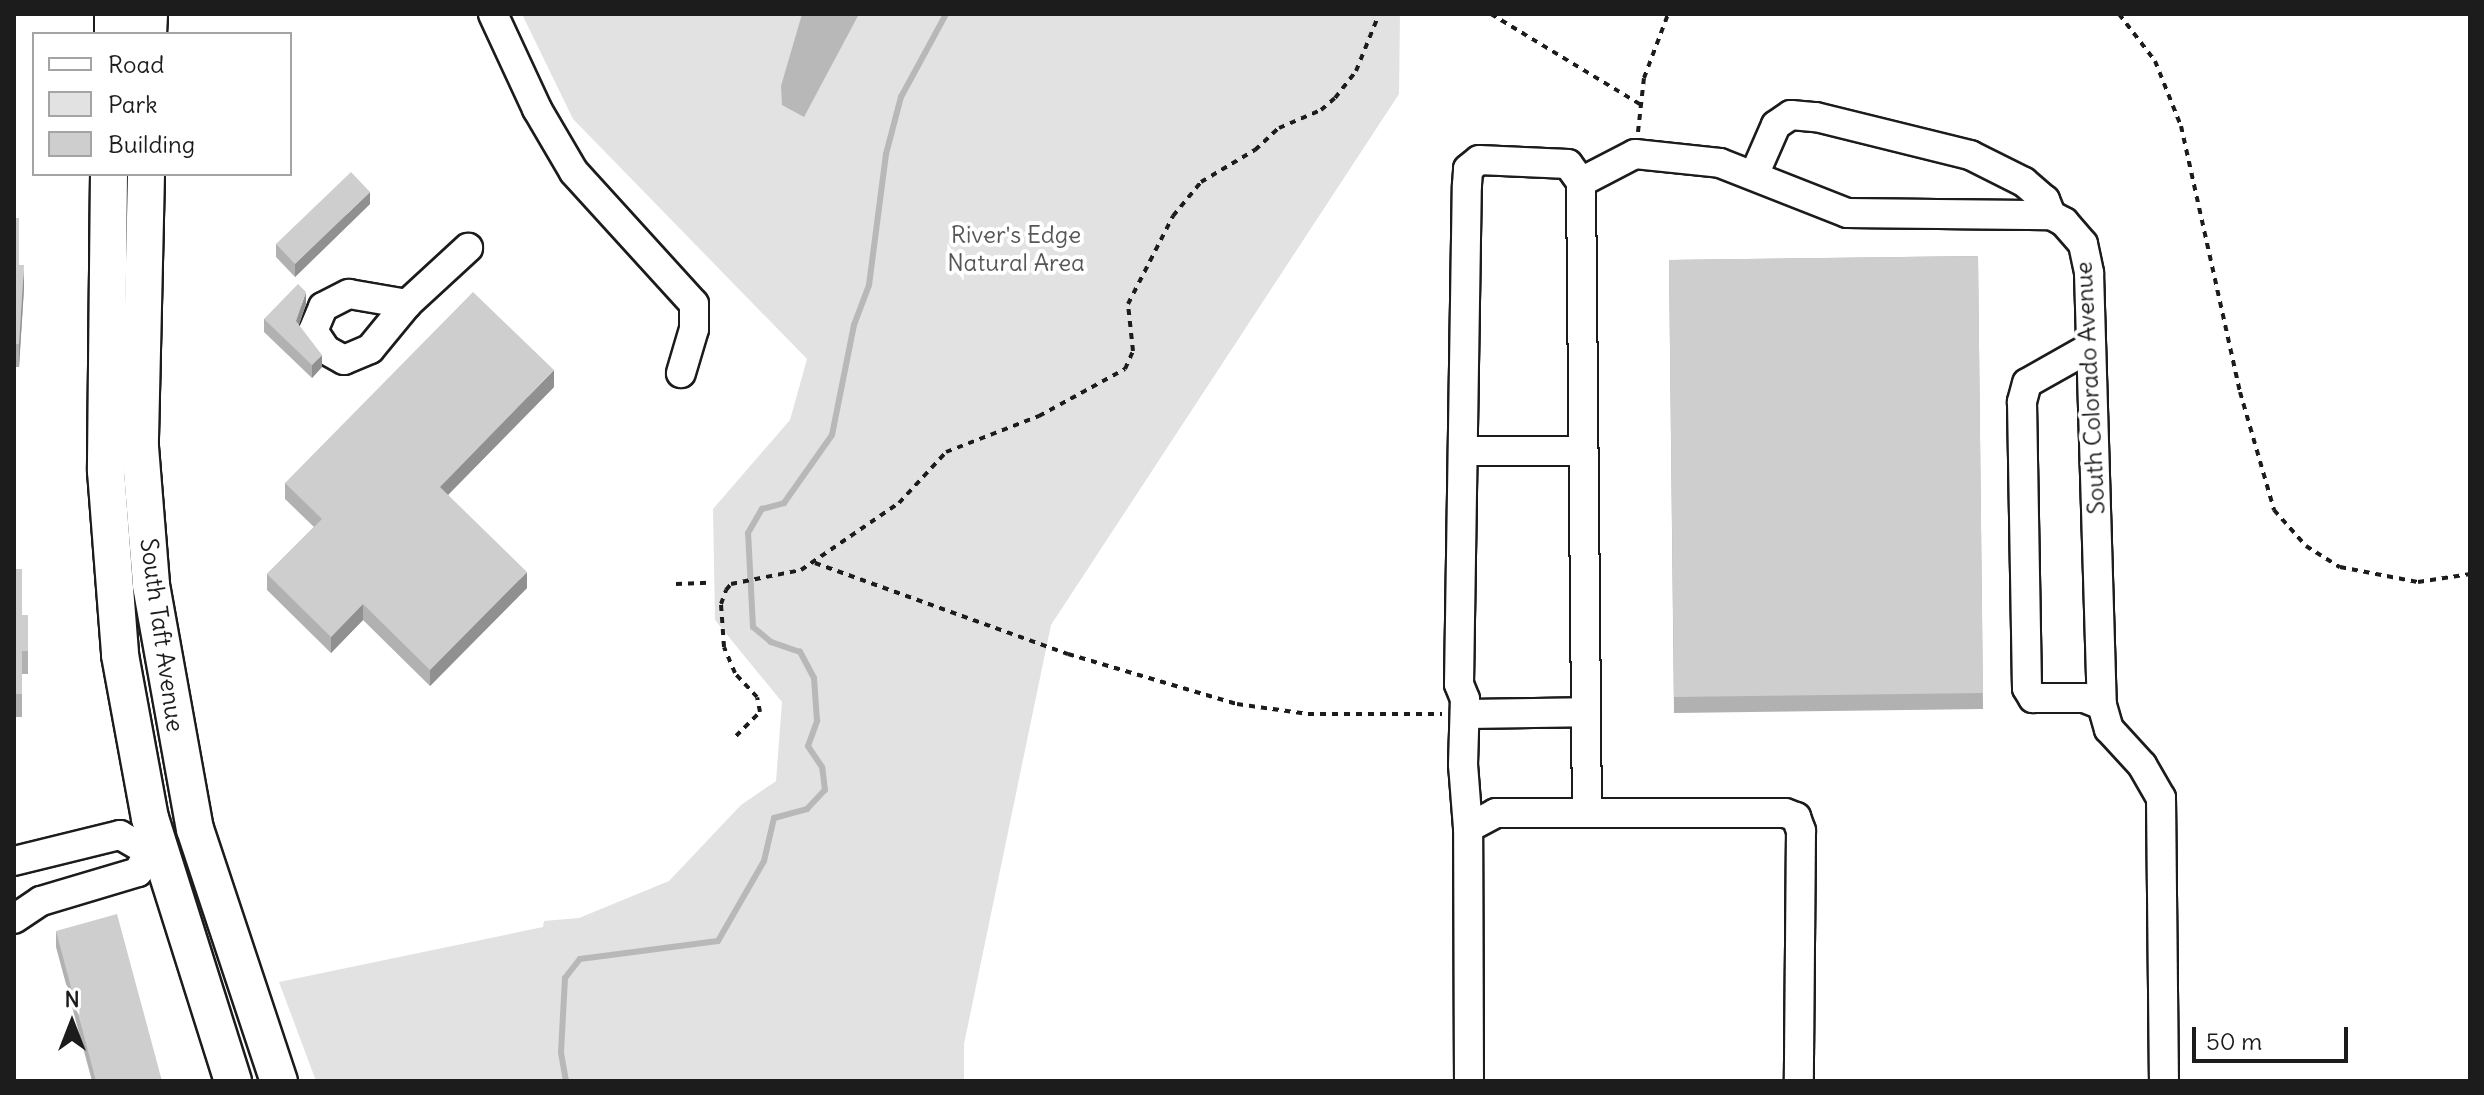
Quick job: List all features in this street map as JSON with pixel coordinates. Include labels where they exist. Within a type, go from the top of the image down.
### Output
[{"type":"main road","name":"South Taft Avenue","points":[[109,176],[106,456],[114,610],[127,708],[154,850],[233,1081]]},
{"type":"main road","name":"South Taft Avenue","points":[[146,176],[140,447],[151,585],[195,829],[274,1067]]},
{"type":"main road","points":[[168,683],[155,726],[172,805],[154,850],[190,875],[237,1033],[274,1067]]},
{"type":"street","points":[[493,14],[537,109],[574,172],[694,304],[694,329],[681,373]]},
{"type":"street","name":"South Colorado Avenue","points":[[1755,173],[1776,125],[1791,115],[1816,117],[1970,155],[2024,182],[2045,200],[2051,215],[2064,222],[2083,244],[2091,347],[2102,705],[2109,729],[2142,765],[2161,798],[2164,1081]]},
{"type":"street","points":[[1581,182],[1635,154],[1720,163],[1755,173],[1847,213],[2051,215]]},
{"type":"street","points":[[1469,1081],[1468,828],[1465,714],[1459,684],[1468,169],[1479,160],[1543,159],[1568,164],[1581,182],[1587,813]]},
{"type":"street","points":[[407,304],[468,248]]},
{"type":"street","points":[[2091,347],[2027,383],[2022,402],[2027,688],[2033,698],[2084,698],[2102,705]]},
{"type":"street","points":[[1463,451],[1583,451]]},
{"type":"street","points":[[1465,714],[1586,712]]},
{"type":"street","points":[[1468,828],[1496,813],[1785,813],[1796,817],[1801,831],[1799,1081]]},
{"type":"street","points":[[14,861],[120,835],[154,850],[138,872],[41,901],[14,919]]},
{"type":"path","points":[[736,736],[760,712],[757,697],[735,673],[724,647],[721,604],[731,584],[767,580],[814,562],[899,503],[946,452],[1039,416],[1125,369],[1133,351],[1128,304],[1173,216],[1201,182],[1255,150],[1279,128],[1321,110],[1335,98],[1374,36],[1379,14]]},
{"type":"path","points":[[1491,14],[1641,105]]},
{"type":"path","points":[[1635,154],[1641,105],[1654,44],[1668,14]]},
{"type":"path","points":[[2119,14],[2155,61],[2181,126],[2240,392],[2274,510],[2306,546],[2340,567],[2406,581],[2470,574]]},
{"type":"path","points":[[814,562],[1068,654],[1237,704],[1308,714],[1465,714]]},
{"type":"path","points":[[676,584],[709,583]]},
{"type":"green space","name":"River's Edge Natural Area","points":[[522,14],[1400,14],[1399,94],[1051,625],[964,1044],[964,1081],[316,1081],[279,982],[543,927],[544,921],[579,918],[669,881],[741,805],[776,781],[782,702],[715,620],[713,509],[790,420],[807,359],[573,119]]},
{"type":"shaded area","points":[[802,14],[859,14],[804,117],[782,105],[781,86]]},
{"type":"building","points":[[351,172],[370,192],[295,264],[276,244]]},
{"type":"building","points":[[14,218],[19,218],[19,265],[24,265],[19,344],[14,344]]},
{"type":"building","points":[[1978,256],[1983,693],[1674,697],[1669,260]]},
{"type":"building","points":[[298,284],[306,292],[296,321],[322,355],[312,365],[264,319]]},
{"type":"building","points":[[473,292],[554,370],[440,487],[527,572],[430,670],[363,604],[331,637],[267,574],[322,519],[285,483]]},
{"type":"building","points":[[14,569],[22,569],[22,615],[28,615],[28,651],[22,651],[22,694],[14,694]]},
{"type":"building","points":[[117,914],[162,1081],[96,1081],[56,931]]},
{"type":"waterway","points":[[566,1081],[561,1052],[565,978],[580,959],[718,941],[764,861],[774,818],[807,809],[825,790],[822,767],[808,746],[817,721],[814,678],[800,652],[771,642],[753,627],[748,533],[762,509],[784,503],[832,435],[854,325],[869,285],[886,154],[901,97],[946,14]]}]
